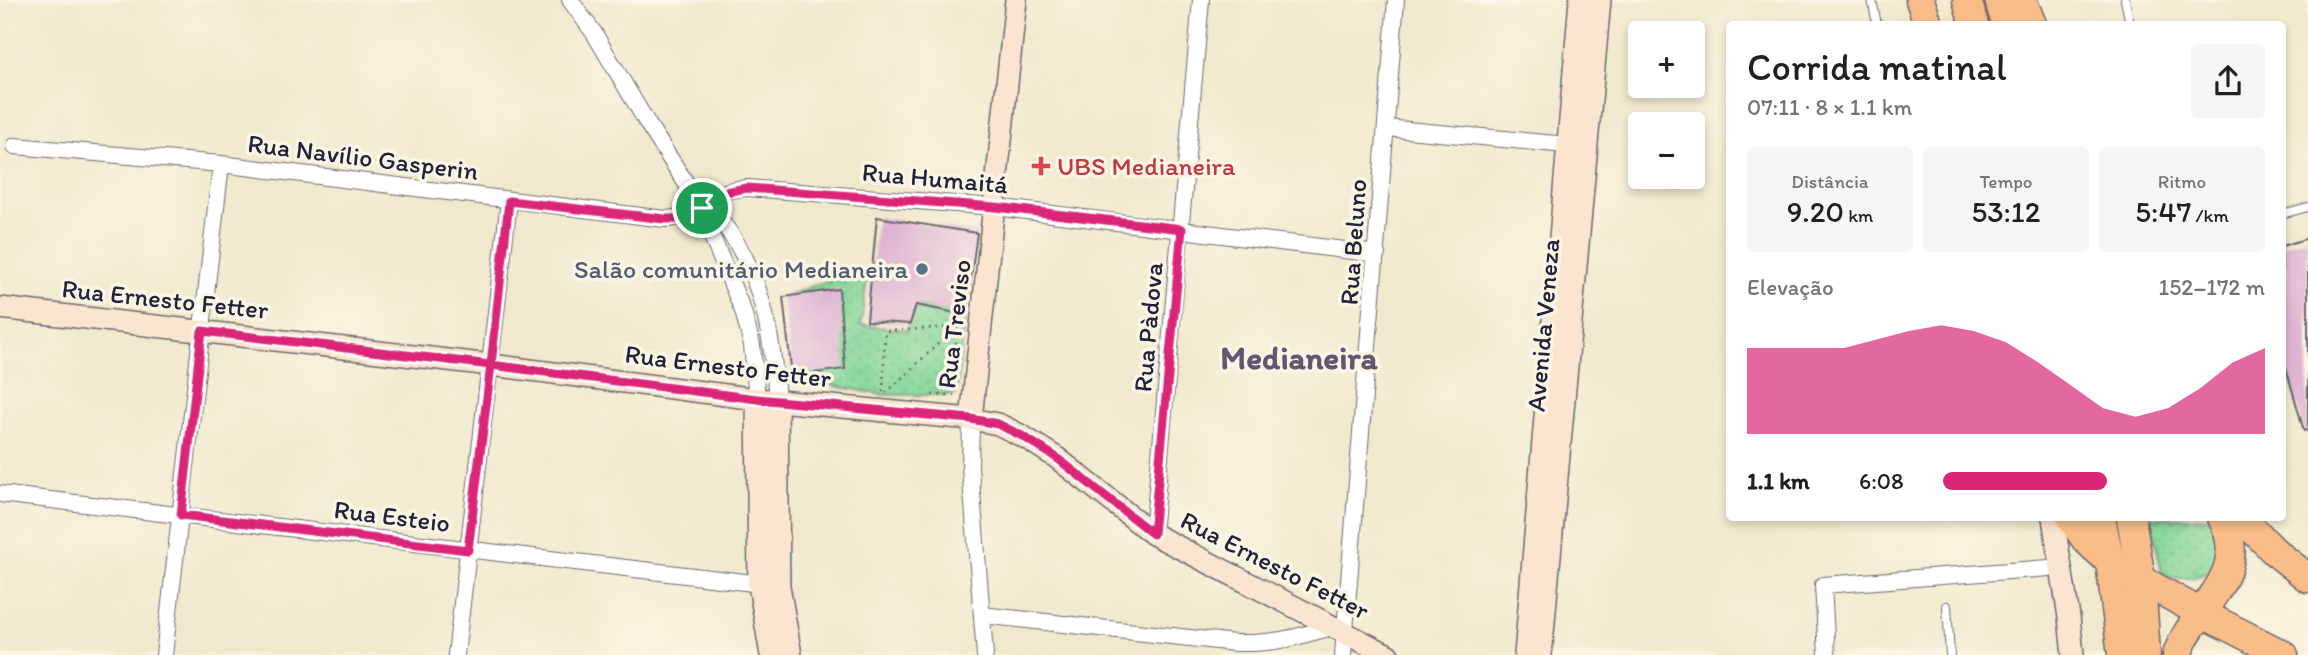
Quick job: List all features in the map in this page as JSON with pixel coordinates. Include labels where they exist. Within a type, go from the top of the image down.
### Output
[{"type":"highway","points":[[1920,0],[1927,21]]},
{"type":"highway","points":[[1967,0],[1973,21]]},
{"type":"highway","points":[[1999,0],[2005,21]]},
{"type":"highway","points":[[2022,0],[2032,21]]},
{"type":"highway","points":[[2031,0],[2034,21]]},
{"type":"highway","points":[[2073,521],[2086,540],[2110,562],[2199,612],[2284,655]]},
{"type":"highway","points":[[2102,521],[2110,562],[2122,655]]},
{"type":"highway","points":[[2131,521],[2141,579],[2146,655]]},
{"type":"highway","points":[[2178,655],[2192,623],[2230,566],[2232,539],[2223,521]]},
{"type":"highway","points":[[2245,521],[2274,551],[2308,578]]},
{"type":"main road","name":"Rua Treviso","points":[[971,419],[1016,0]]},
{"type":"main road","name":"Avenida Veneza","points":[[1541,655],[1586,50],[1580,0]]},
{"type":"main road","name":"Avenida Veneza","points":[[1524,655],[1567,145],[1586,50],[1600,0]]},
{"type":"main road","name":"Rua Ernesto Fetter","points":[[0,308],[767,400],[971,419],[998,424],[1057,458],[1153,534],[1388,655]]},
{"type":"main road","points":[[767,400],[771,655]]},
{"type":"main road","points":[[2054,521],[2073,655]]},
{"type":"main road","points":[[769,585],[791,655]]},
{"type":"street","points":[[569,0],[594,33],[702,208],[743,311],[767,400]]},
{"type":"street","name":"Rua Pàdova","points":[[1153,534],[1201,0]]},
{"type":"street","name":"Rua Beluno","points":[[1343,655],[1339,628],[1377,254],[1396,0]]},
{"type":"street","points":[[1386,128],[1567,145]]},
{"type":"street","name":"Rua Navílio Gasperin","points":[[15,146],[221,164],[665,219],[676,219],[702,208]]},
{"type":"street","points":[[164,655],[221,164]]},
{"type":"street","name":"Rua Humaitá","points":[[702,208],[725,192],[747,188],[995,207],[1377,254]]},
{"type":"street","points":[[456,655],[509,201]]},
{"type":"street","points":[[702,208],[722,223],[743,254],[757,291],[773,348],[767,400]]},
{"type":"street","name":"Rua Treviso","points":[[971,419],[970,467],[985,655]]},
{"type":"street","name":"Rua Esteio","points":[[0,494],[769,585]]},
{"type":"street","points":[[1827,655],[1823,584],[2062,567]]},
{"type":"street","points":[[982,615],[1236,643],[1265,644],[1339,628]]},
{"type":"lane","points":[[1872,0],[1876,21]]},
{"type":"lane","points":[[2125,0],[2129,21]]},
{"type":"lane","points":[[2286,213],[2308,207]]},
{"type":"lane","points":[[1947,606],[1950,655]]},
{"type":"path","points":[[956,382],[957,327]]},
{"type":"path","points":[[883,395],[885,331],[957,327]]},
{"type":"path","points":[[883,395],[957,327]]},
{"type":"path","points":[[883,395],[895,395]]},
{"type":"path","points":[[932,395],[956,395]]},
{"type":"green space","points":[[849,273],[867,277],[861,325],[907,330],[916,305],[966,315],[956,395],[883,395],[803,380],[783,297]]},
{"type":"green space","points":[[2152,521],[2215,521],[2218,565],[2191,578],[2162,575]]},
{"type":"building","name":"Salão comunitário Medianeira","points":[[877,217],[977,233],[966,315],[916,305],[910,324],[867,321]]},
{"type":"building","points":[[2308,238],[2308,430],[2304,431],[2286,368],[2286,245]]},
{"type":"building","points":[[839,289],[845,369],[792,376],[783,297]]},
{"type":"place","name":"UBS Medianeira","points":[[1041,166]]},
{"type":"place","name":"Salão comunitário Medianeira","points":[[922,269]]},
{"type":"district","name":"Medianeira","points":[[1299,357]]},
{"type":"route","points":[[702,208],[676,219],[665,219],[509,201],[491,365],[202,331],[181,515],[468,550],[491,365],[757,399],[971,419],[998,424],[1057,458],[1153,534],[1182,229],[995,207],[747,188],[725,192],[702,208]]}]
